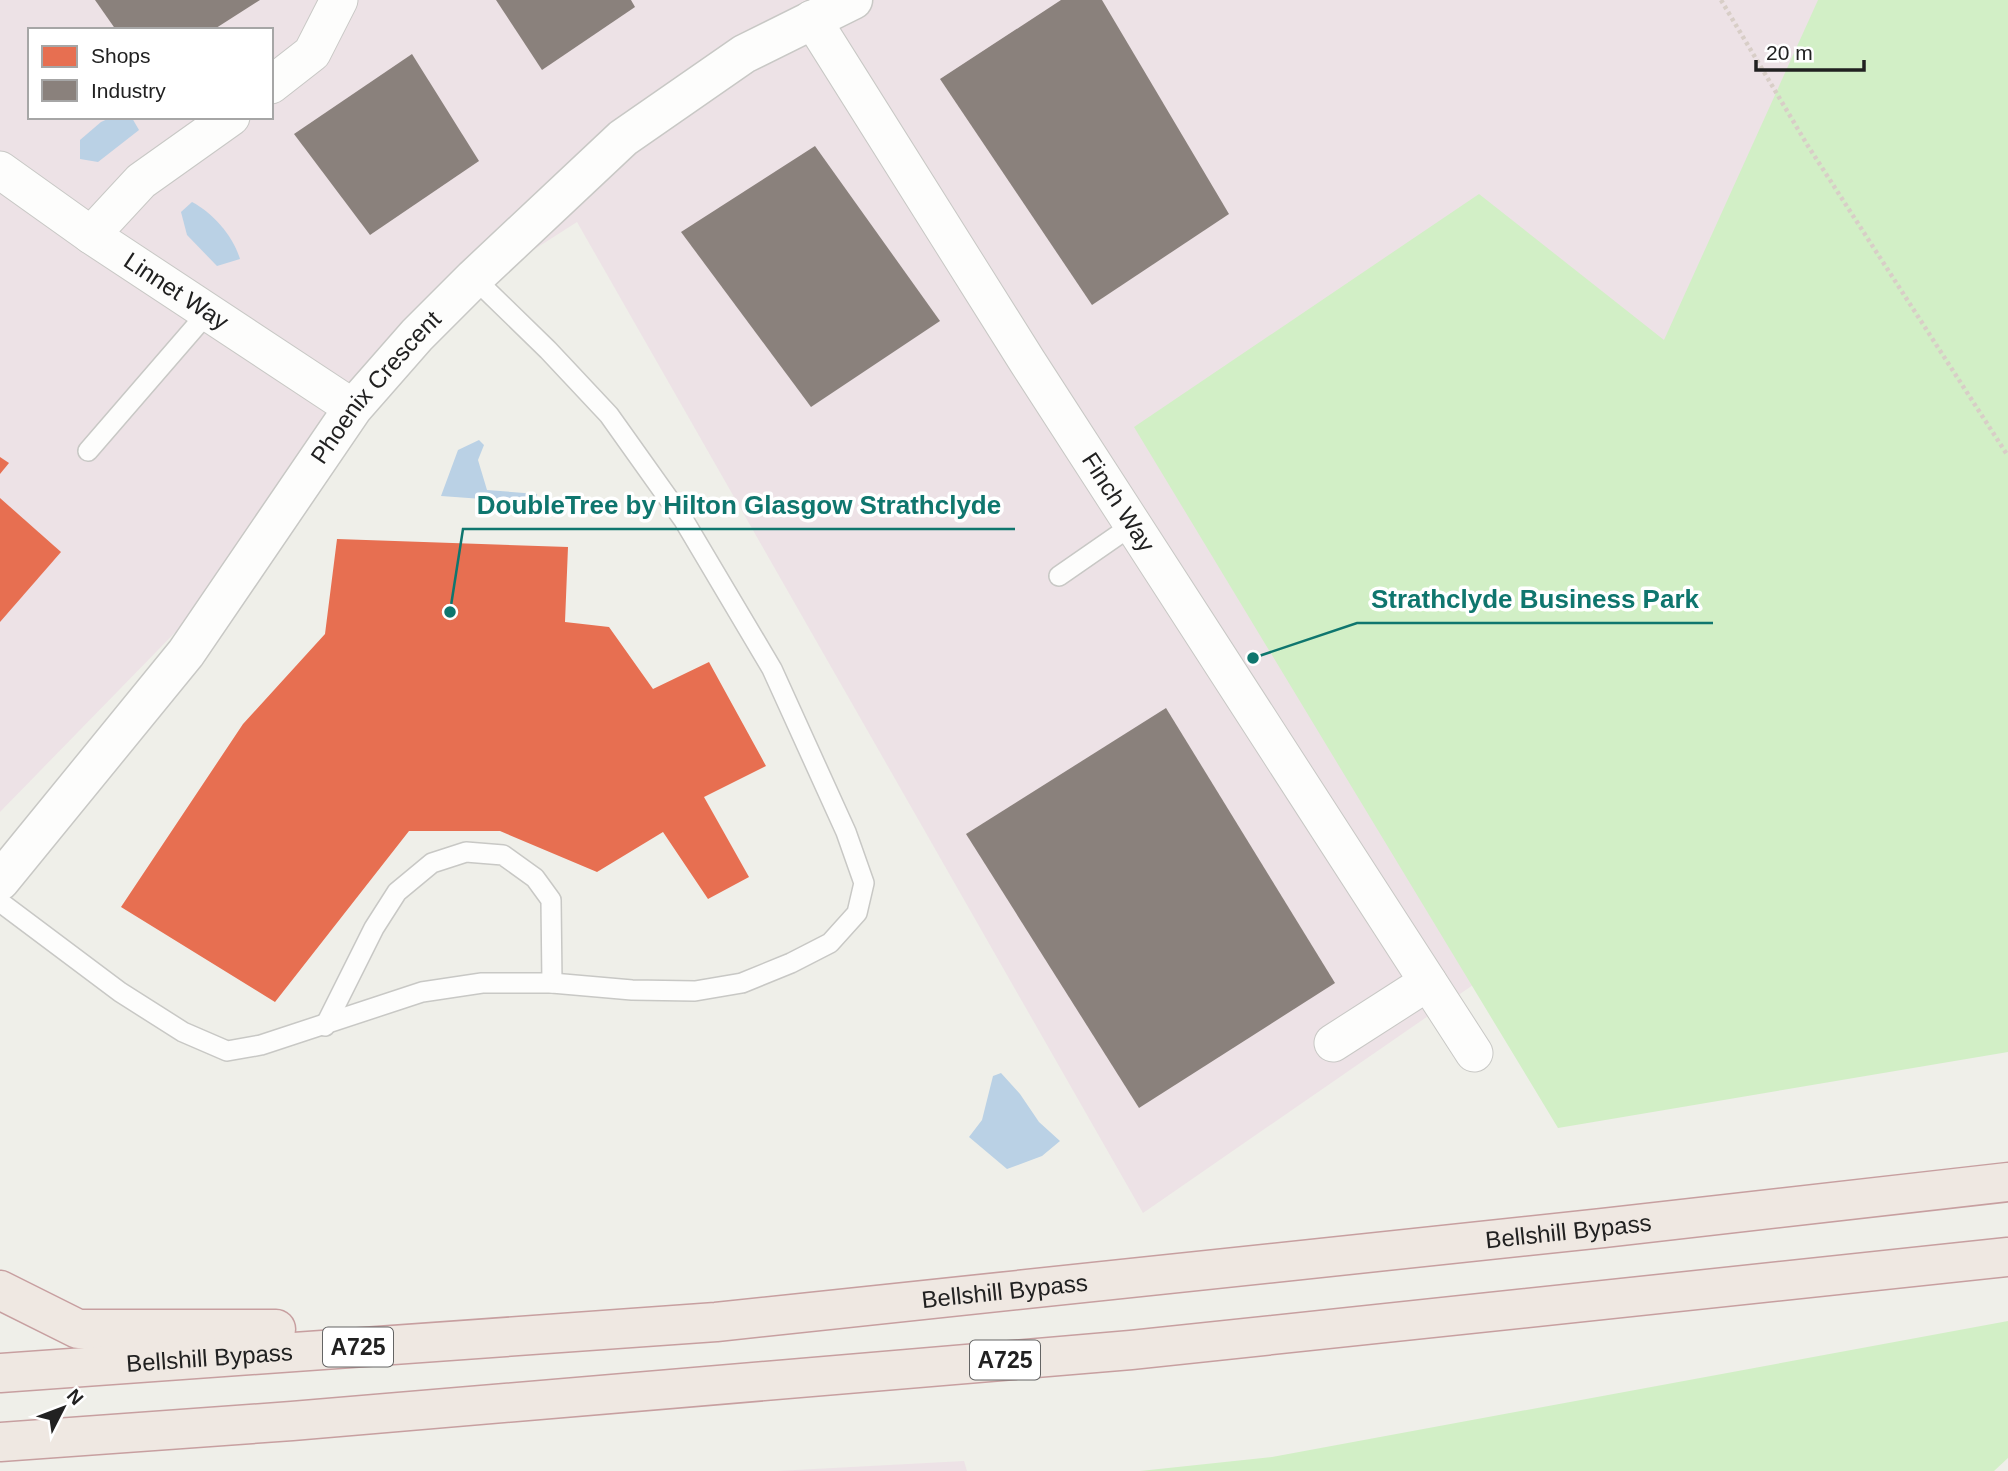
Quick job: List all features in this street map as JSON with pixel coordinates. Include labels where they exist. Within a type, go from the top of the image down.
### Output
[{"type":"highway","name":"Bellshill Bypass","points":[[0,1373],[716,1322],[1603,1228],[2008,1182]]},
{"type":"highway","name":"A725","points":[[0,1442],[1131,1350],[2008,1257]]},
{"type":"highway","points":[[0,1290],[78,1329],[206,1330],[716,1322]]},
{"type":"street","points":[[273,83],[312,53],[339,0]]},
{"type":"street","name":"Phoenix Crescent","points":[[0,881],[186,653],[353,408],[417,335],[623,138],[744,54],[853,0]]},
{"type":"street","name":"Finch Way","points":[[812,19],[1035,373],[1475,1053]]},
{"type":"street","points":[[91,235],[141,181],[228,119]]},
{"type":"street","name":"Linnet Way","points":[[0,170],[91,235],[353,408]]},
{"type":"street","points":[[1333,1043],[1429,982]]},
{"type":"lane","points":[[0,902],[120,992],[183,1032],[228,1051],[261,1045],[325,1026],[422,992],[482,983],[552,983],[632,990],[695,991],[742,983],[830,943],[857,913],[864,883],[846,832],[772,668],[683,519],[609,415],[548,350],[474,278]]},
{"type":"lane","points":[[89,451],[209,311]]},
{"type":"lane","points":[[1059,576],[1134,524]]},
{"type":"lane","points":[[325,1026],[374,928],[397,892],[432,863],[466,852],[503,855],[535,878],[551,900],[552,983]]},
{"type":"path","points":[[1721,0],[1808,146],[2008,456]]},
{"type":"shaded area","points":[[0,0],[1966,0],[1761,786],[1143,1213],[577,222],[377,350],[275,530],[0,812]]},
{"type":"shaded area","points":[[964,1461],[967,1471],[777,1471]]},
{"type":"green space","points":[[1818,0],[2008,0],[2008,1052],[1558,1128],[1134,427],[1479,194],[1664,340]]},
{"type":"green space","points":[[2008,1321],[2008,1458],[1994,1471],[1140,1471],[1272,1457]]},
{"type":"water","points":[[108,119],[133,119],[139,130],[98,162],[80,159],[80,140]]},
{"type":"water","points":[[192,202],[221,226],[240,259],[217,266],[187,235],[181,212]]},
{"type":"water","points":[[479,440],[484,445],[478,460],[487,490],[537,494],[536,503],[441,496],[458,450]]},
{"type":"water","points":[[1001,1073],[1020,1094],[1039,1122],[1060,1141],[1042,1156],[1007,1169],[969,1137],[982,1120],[993,1076]]},
{"type":"building: Shops","points":[[0,457],[9,463],[0,474]]},
{"type":"building: Shops","points":[[0,498],[61,552],[0,622]]},
{"type":"building: Shops","points":[[337,539],[568,547],[565,622],[609,627],[653,689],[709,662],[766,766],[704,797],[749,877],[708,899],[663,832],[597,872],[500,831],[409,831],[275,1002],[121,907],[243,724],[325,634]]},
{"type":"building: Industry","points":[[95,0],[260,0],[216,28],[115,28]]},
{"type":"building: Industry","points":[[496,0],[631,0],[635,7],[542,70]]},
{"type":"building: Industry","points":[[1061,0],[1102,0],[1229,214],[1092,305],[940,79]]},
{"type":"building: Industry","points":[[412,54],[479,161],[370,235],[294,134]]},
{"type":"building: Industry","points":[[815,146],[940,321],[811,407],[681,232]]},
{"type":"building: Industry","points":[[1166,708],[1335,983],[1139,1108],[966,834]]},
{"type":"place","name":"DoubleTree by Hilton Glasgow Strathclyde","points":[[450,612]]},
{"type":"place","name":"Strathclyde Business Park","points":[[1253,658]]}]
